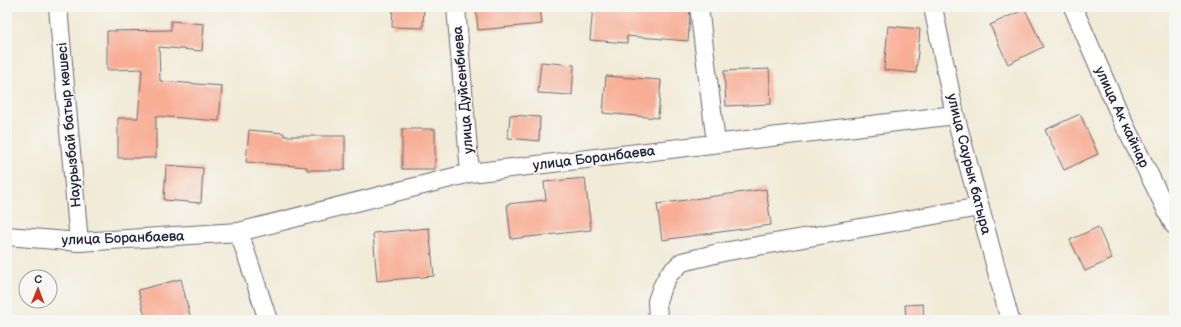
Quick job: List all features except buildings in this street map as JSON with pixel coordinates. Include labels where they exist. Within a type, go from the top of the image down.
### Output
[{"type":"street","name":"Наурызбай батыр көшесі","points":[[58,7],[79,242]]},
{"type":"street","name":"улица Дуйсенбиева","points":[[456,7],[470,173]]},
{"type":"street","points":[[699,7],[716,143]]},
{"type":"street","name":"улица Саурык батыра","points":[[933,7],[955,115],[1010,320]]},
{"type":"street","name":"улица Ак кайнар","points":[[1073,7],[1122,122],[1174,225]]},
{"type":"street","name":"улица Боранбаева","points":[[7,236],[79,242],[239,232],[470,173],[955,115]]},
{"type":"street","points":[[658,320],[657,301],[662,287],[669,274],[682,262],[723,252],[980,207]]},
{"type":"street","points":[[239,232],[268,320]]}]
